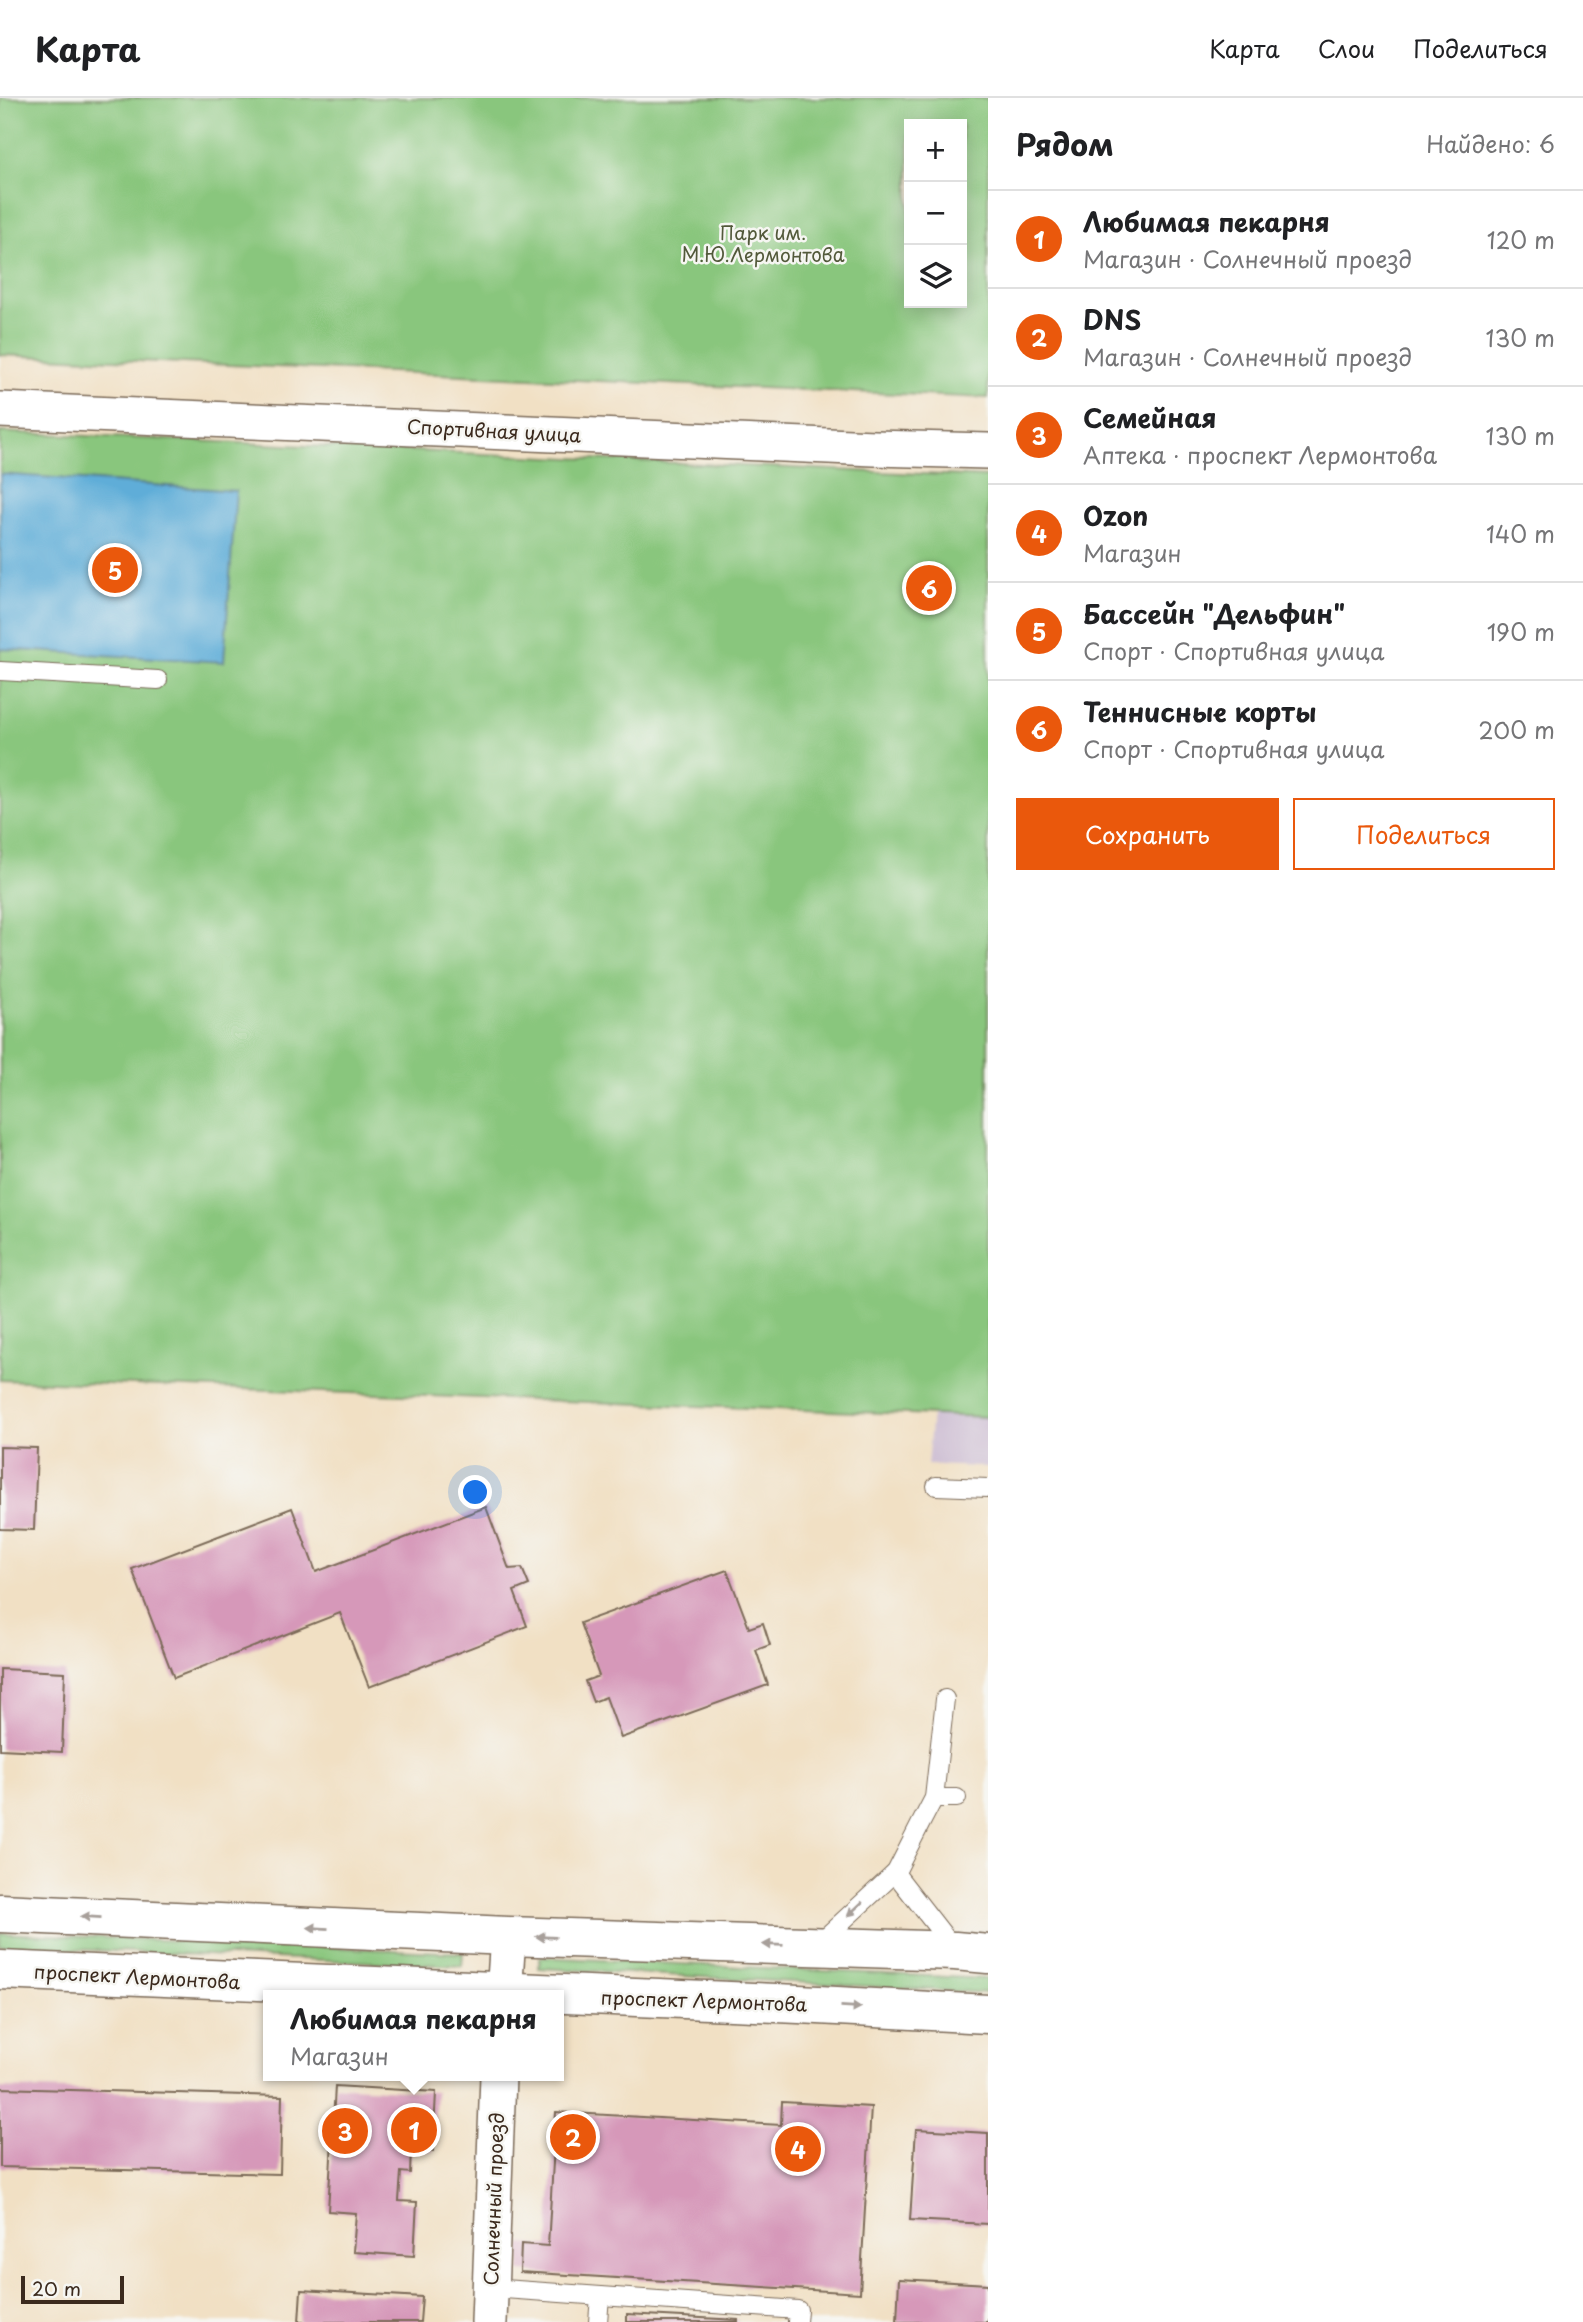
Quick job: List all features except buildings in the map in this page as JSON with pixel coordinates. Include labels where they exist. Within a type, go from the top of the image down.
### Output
[{"type":"street","name":"Спортивная улица","points":[[0,410],[988,451]]},
{"type":"street","points":[[0,1913],[508,1936],[972,1952]]},
{"type":"street","points":[[504,1990],[508,1936]]},
{"type":"street","name":"проспект Лермонтова","points":[[0,1970],[420,1990]]},
{"type":"street","name":"проспект Лермонтова","points":[[564,1996],[988,2014]]},
{"type":"street","name":"Солнечный проезд","points":[[489,2322],[498,2081]]},
{"type":"lane","points":[[0,671],[158,680]]},
{"type":"lane","points":[[936,1486],[988,1488]]},
{"type":"lane","points":[[816,1946],[895,1873],[934,1798],[945,1699]]},
{"type":"lane","points":[[934,1798],[957,1798]]},
{"type":"lane","points":[[895,1873],[972,1952]]},
{"type":"lane","points":[[490,2288],[798,2310],[797,2322]]},
{"type":"lane","points":[[598,2322],[600,2296]]},
{"type":"shaded area","points":[[932,1414],[988,1417],[988,1467],[927,1465]]},
{"type":"green space","name":"Парк им. М.Ю.Лермонтова","points":[[0,98],[988,98],[988,398],[0,355]]},
{"type":"green space","points":[[0,432],[988,477],[988,1417],[0,1380]]},
{"type":"green space","points":[[0,1933],[463,1953],[462,1966],[0,1946]]},
{"type":"green space","points":[[540,1957],[988,1979],[988,1993],[539,1968]]},
{"type":"water","points":[[0,474],[236,491],[224,662],[0,649]]},
{"type":"place","name":"Бассейн \"Дельфин\"","points":[[115,570]]},
{"type":"place","name":"Теннисные корты","points":[[929,588]]},
{"type":"place","name":"Любимая пекарня","points":[[414,2130]]},
{"type":"place","name":"Семейная","points":[[345,2131]]},
{"type":"place","name":"DNS","points":[[573,2137]]},
{"type":"place","name":"Ozon","points":[[798,2149]]}]
